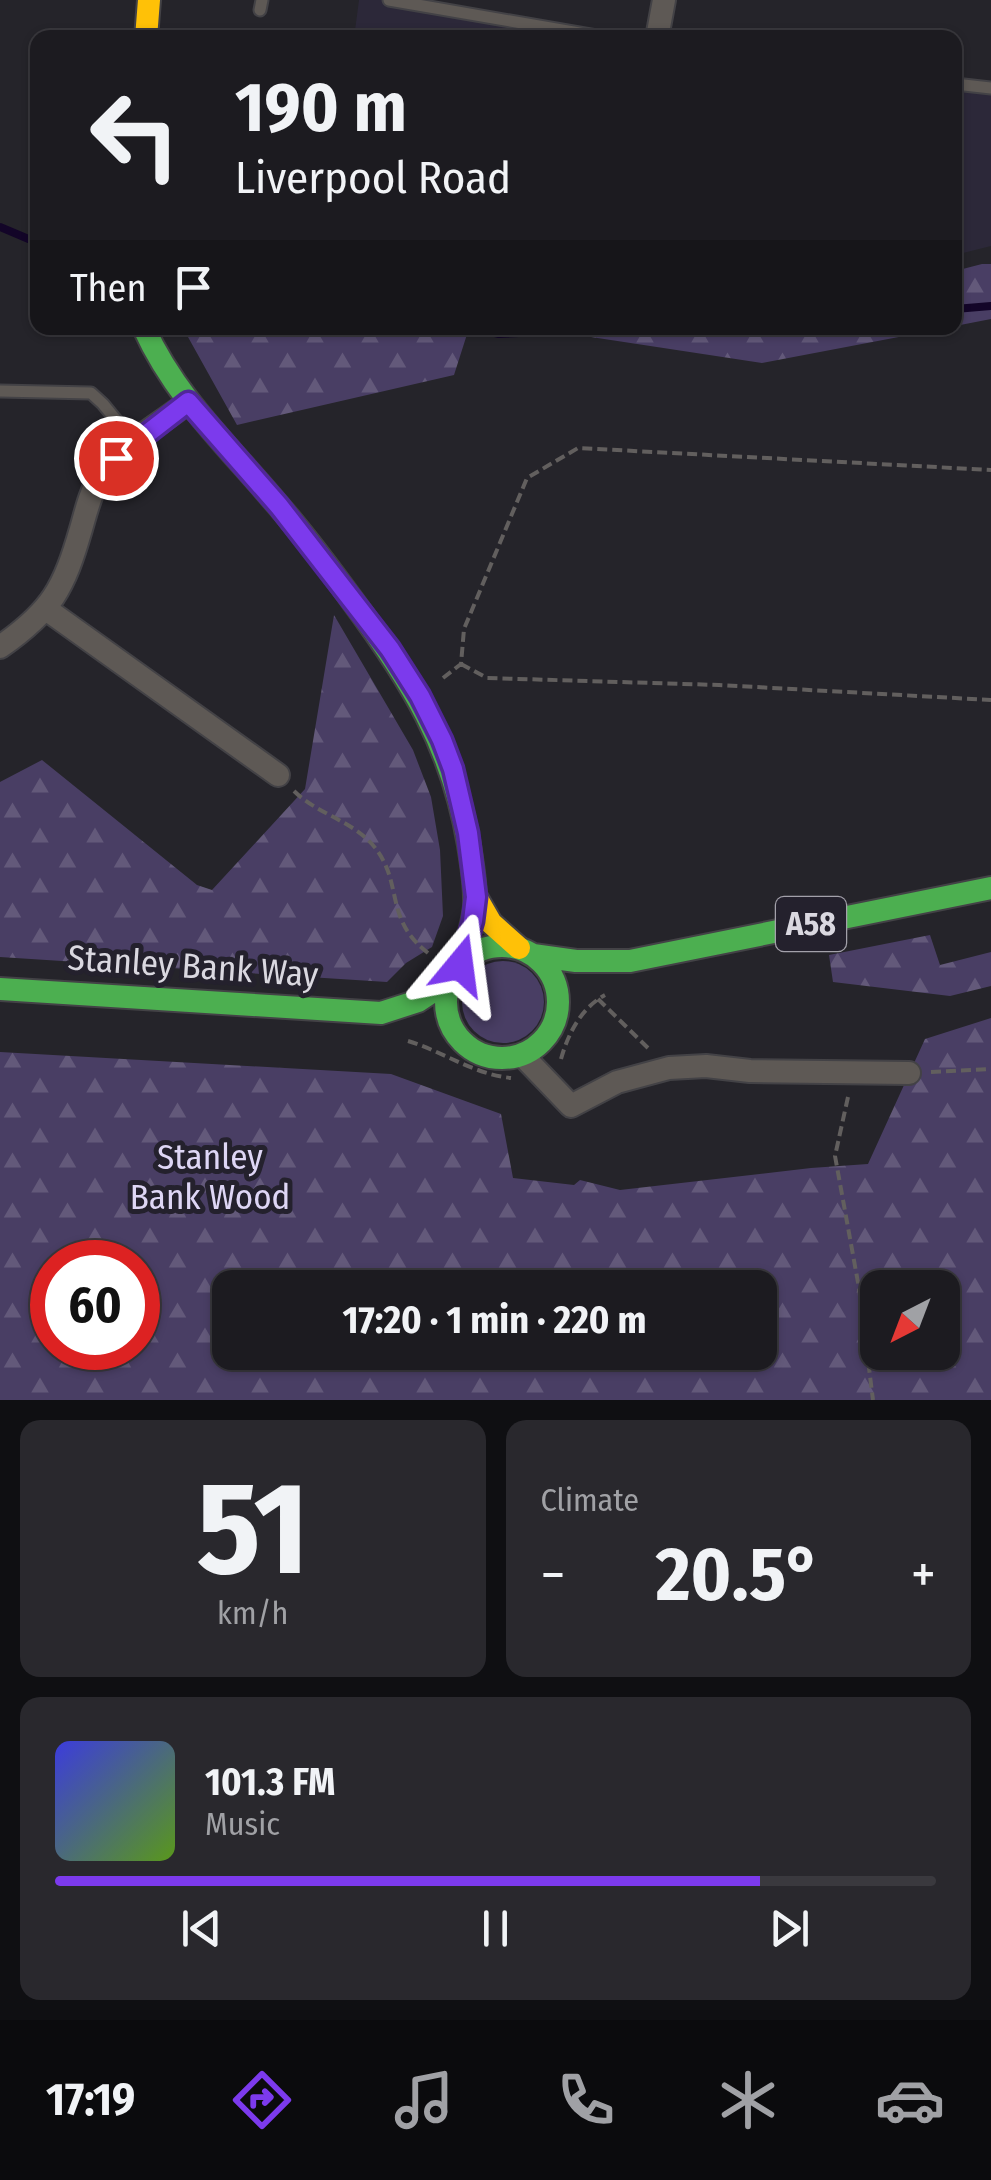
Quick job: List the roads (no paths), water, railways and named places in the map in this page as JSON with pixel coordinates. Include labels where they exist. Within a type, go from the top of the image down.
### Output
[{"type":"main road","points":[[147,30],[150,0]]},
{"type":"main road","points":[[147,335],[159,361],[188,402],[319,556],[390,649],[420,696],[453,769],[468,833],[476,897],[473,921],[450,969],[446,1010],[460,1040],[473,1051]]},
{"type":"main road","name":"A58","points":[[473,1051],[506,1058],[538,1046],[604,971],[630,961],[991,888]]},
{"type":"main road","points":[[476,897],[491,923],[546,966],[554,980],[559,998],[550,1033]]},
{"type":"main road","name":"A58","points":[[450,969],[472,954],[502,946],[576,962],[630,961]]},
{"type":"main road","name":"Stanley Bank Way","points":[[0,990],[381,1013],[420,1002],[450,969]]},
{"type":"main road","name":"Stanley Bank Way","points":[[381,1013],[473,1051]]},
{"type":"street","points":[[658,30],[664,0]]},
{"type":"street","points":[[0,647],[30,625],[60,590],[100,476],[134,442],[188,402]]},
{"type":"street","points":[[46,609],[278,775]]},
{"type":"street","points":[[522,1055],[571,1106],[618,1082],[669,1068],[909,1074]]},
{"type":"lane","points":[[388,0],[562,30]]},
{"type":"lane","points":[[962,85],[991,88]]},
{"type":"lane","points":[[0,392],[91,393],[134,442]]},
{"type":"waterway","points":[[0,227],[30,240]]},
{"type":"waterway","points":[[962,308],[991,306]]},
{"type":"park label","name":"Stanley Bank Wood","points":[[210,1177]]}]
